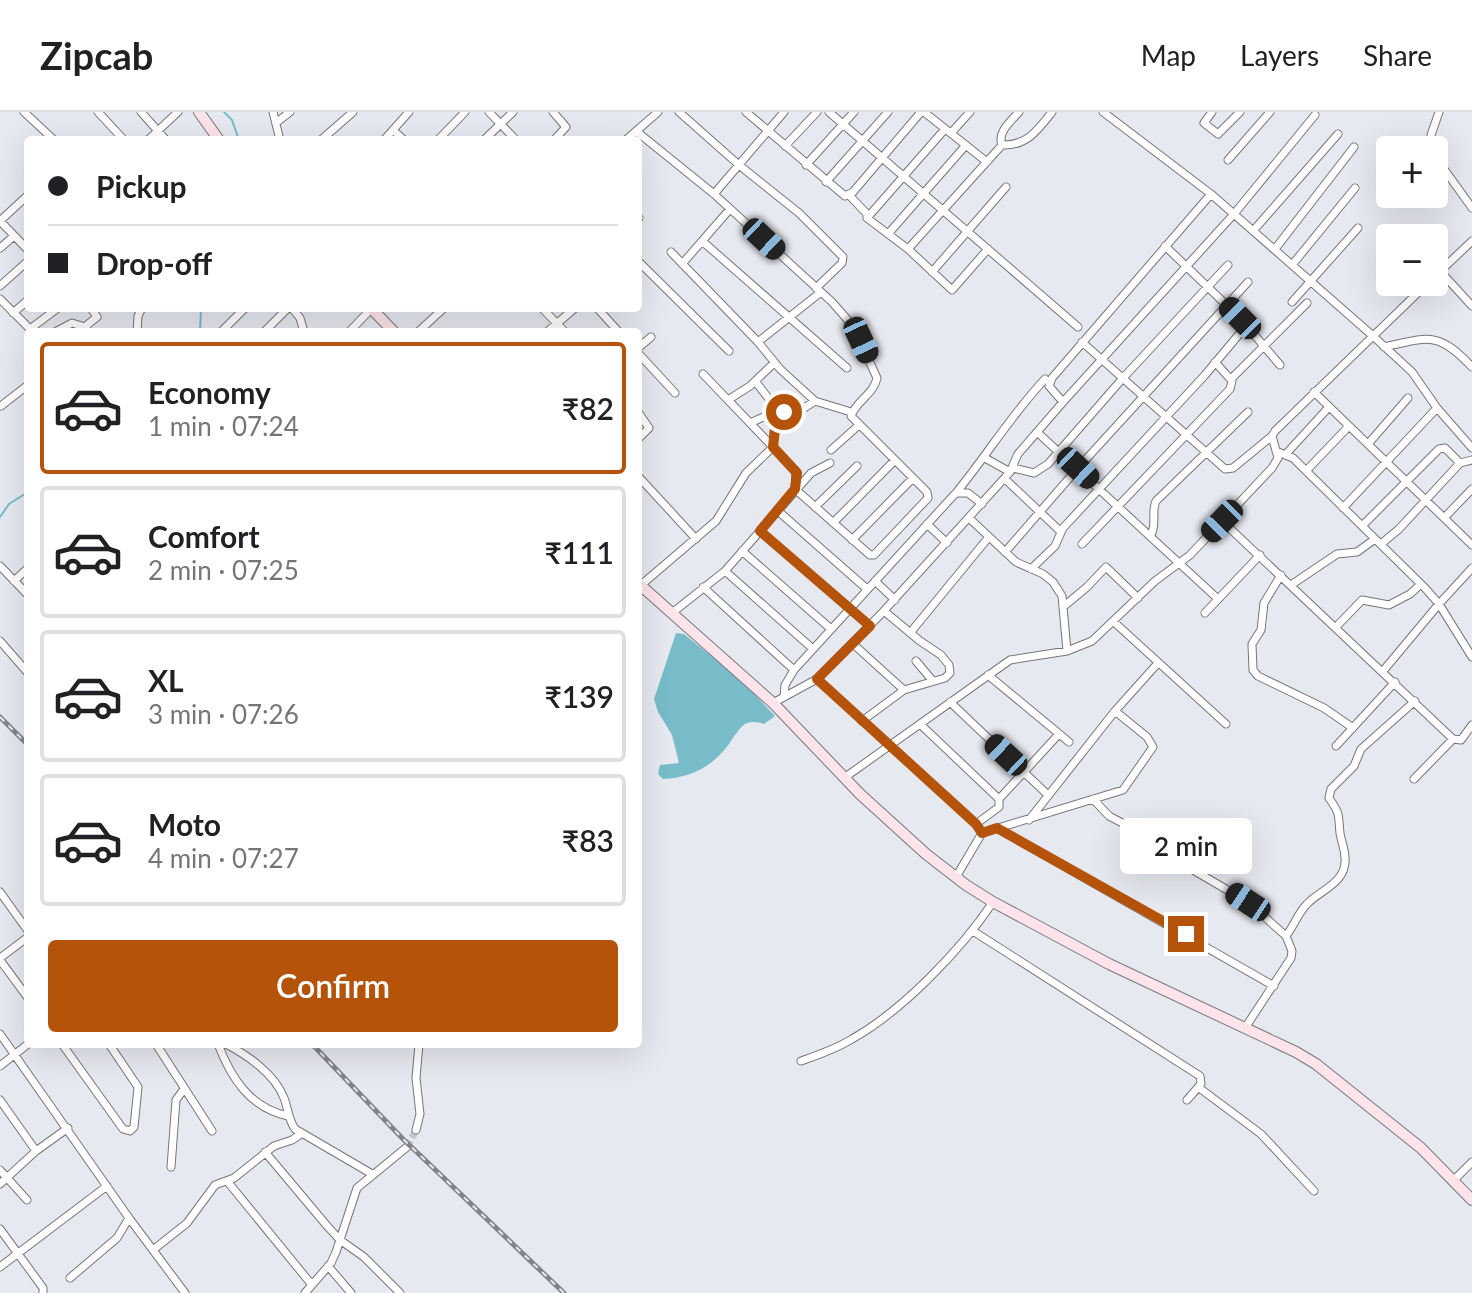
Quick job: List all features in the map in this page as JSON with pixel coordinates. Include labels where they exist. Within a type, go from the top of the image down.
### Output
[{"type":"street","points":[[24,112],[50,136]]},
{"type":"street","points":[[98,112],[120,136]]},
{"type":"street","points":[[141,112],[162,136]]},
{"type":"street","points":[[152,136],[178,112]]},
{"type":"street","points":[[199,112],[216,136]]},
{"type":"street","points":[[273,112],[279,136]]},
{"type":"street","points":[[277,122],[290,112]]},
{"type":"street","points":[[335,112],[342,120]]},
{"type":"street","points":[[325,136],[353,112]]},
{"type":"street","points":[[388,136],[409,112]]},
{"type":"street","points":[[445,136],[465,112]]},
{"type":"street","points":[[489,112],[512,136]]},
{"type":"street","points":[[488,136],[513,112]]},
{"type":"street","points":[[553,112],[566,127],[558,136]]},
{"type":"street","points":[[630,136],[658,112]]},
{"type":"street","points":[[679,112],[799,213],[843,257],[842,263],[818,290],[758,342]]},
{"type":"street","points":[[746,112],[841,195],[849,195],[867,214],[867,218],[908,249],[952,290],[988,249]]},
{"type":"street","points":[[714,194],[784,112]]},
{"type":"street","points":[[785,146],[817,112]]},
{"type":"street","points":[[829,112],[1078,327]]},
{"type":"street","points":[[806,165],[854,112]]},
{"type":"street","points":[[826,182],[888,112]]},
{"type":"street","points":[[849,195],[922,112],[987,162]]},
{"type":"street","points":[[867,218],[904,176],[970,112]]},
{"type":"street","points":[[1002,145],[1002,133],[1019,112]]},
{"type":"street","points":[[908,249],[1002,145],[1025,141],[1052,112]]},
{"type":"street","points":[[1103,112],[1208,192],[1373,336],[1412,372],[1437,408],[1472,448]]},
{"type":"street","points":[[1212,112],[1204,123],[1218,134],[1240,112]]},
{"type":"street","points":[[1228,160],[1270,112]]},
{"type":"street","points":[[1431,136],[1439,112]]},
{"type":"street","points":[[773,703],[817,679],[895,600],[1009,473],[1018,454],[1063,402],[1234,214],[1315,115]]},
{"type":"street","points":[[394,131],[400,136]]},
{"type":"street","points":[[636,131],[714,194],[853,326],[877,378],[875,387],[851,412]]},
{"type":"street","points":[[1253,231],[1338,134]]},
{"type":"street","points":[[888,234],[966,145]]},
{"type":"street","points":[[1275,249],[1354,147]]},
{"type":"street","points":[[1448,175],[1472,208]]},
{"type":"street","points":[[932,272],[1006,187]]},
{"type":"street","points":[[1292,265],[1355,188]]},
{"type":"street","points":[[1063,402],[1052,391],[1049,382],[1208,192]]},
{"type":"street","points":[[24,199],[0,221],[24,243]]},
{"type":"street","points":[[682,264],[730,209]]},
{"type":"street","points":[[1292,302],[1358,228]]},
{"type":"street","points":[[0,248],[14,236]]},
{"type":"street","points":[[702,241],[847,368]]},
{"type":"street","points":[[1448,264],[1472,241]]},
{"type":"street","points":[[1165,246],[1207,285],[1280,365]]},
{"type":"street","points":[[671,252],[758,342],[774,363],[815,401],[851,412],[859,425],[929,496],[876,554],[870,555],[795,486]]},
{"type":"street","points":[[0,286],[24,265]]},
{"type":"street","points":[[642,265],[729,351]]},
{"type":"street","points":[[1009,473],[1039,471],[1228,265]]},
{"type":"street","points":[[1005,552],[1248,282]]},
{"type":"street","points":[[1448,284],[1472,306]]},
{"type":"street","points":[[1082,342],[1229,469],[1272,436],[1414,296]]},
{"type":"street","points":[[0,299],[29,328]]},
{"type":"street","points":[[13,313],[24,303]]},
{"type":"street","points":[[1231,379],[1307,303]]},
{"type":"street","points":[[31,328],[53,312]]},
{"type":"street","points":[[88,328],[100,314],[97,312]]},
{"type":"street","points":[[225,328],[241,312]]},
{"type":"street","points":[[268,328],[286,312]]},
{"type":"street","points":[[353,328],[367,312]]},
{"type":"street","points":[[375,312],[390,328]]},
{"type":"street","points":[[422,328],[440,312]]},
{"type":"street","points":[[546,312],[561,328]]},
{"type":"street","points":[[552,328],[570,312]]},
{"type":"street","points":[[601,312],[615,328]]},
{"type":"street","points":[[63,328],[72,323],[82,328]]},
{"type":"street","points":[[1031,569],[1051,551],[1060,531],[1098,487],[1246,326]]},
{"type":"street","points":[[642,346],[651,337]]},
{"type":"street","points":[[1384,347],[1432,338],[1449,346],[1472,367]]},
{"type":"street","points":[[642,355],[675,393]]},
{"type":"street","points":[[1082,544],[1230,389],[1231,379],[1215,362]]},
{"type":"street","points":[[728,400],[774,363]]},
{"type":"street","points":[[703,374],[797,474],[795,486]]},
{"type":"street","points":[[784,697],[785,685],[794,670],[956,493],[985,458],[1002,430],[1045,379]]},
{"type":"street","points":[[642,584],[723,512],[746,473],[773,447],[777,411],[755,381]]},
{"type":"street","points":[[1,406],[24,388]]},
{"type":"street","points":[[1314,392],[1472,545]]},
{"type":"street","points":[[1368,444],[1408,398]]},
{"type":"street","points":[[750,423],[777,411],[798,412],[815,401]]},
{"type":"street","points":[[844,778],[1010,660],[1067,651],[1092,641],[1222,521],[1277,463],[1282,453],[1329,407]]},
{"type":"street","points":[[1343,508],[1437,408]]},
{"type":"street","points":[[1151,535],[1156,501],[1248,412]]},
{"type":"street","points":[[642,418],[649,428],[642,435]]},
{"type":"street","points":[[831,450],[859,425]]},
{"type":"street","points":[[1306,471],[1349,426]]},
{"type":"street","points":[[1037,432],[1218,599]]},
{"type":"street","points":[[1272,436],[1282,453],[1306,471],[1421,584],[1439,604],[1472,657]]},
{"type":"street","points":[[1362,526],[1434,453],[1442,448],[1460,463]]},
{"type":"street","points":[[985,458],[1009,473],[1060,531]]},
{"type":"street","points":[[833,523],[893,459]]},
{"type":"street","points":[[1291,585],[1337,554],[1357,552],[1399,529],[1460,463],[1472,460]]},
{"type":"street","points":[[672,613],[725,571],[795,486],[817,468],[830,463]]},
{"type":"street","points":[[815,507],[857,466]]},
{"type":"street","points":[[852,540],[913,478]]},
{"type":"street","points":[[642,481],[696,539]]},
{"type":"street","points":[[642,487],[645,484]]},
{"type":"street","points":[[1444,518],[1472,489]]},
{"type":"street","points":[[956,493],[968,493],[982,504]]},
{"type":"street","points":[[777,510],[867,589]]},
{"type":"street","points":[[969,518],[1016,562],[1053,582],[1062,596],[1067,651]]},
{"type":"street","points":[[1222,521],[1453,739],[1461,740],[1472,725]]},
{"type":"street","points":[[927,524],[947,543]]},
{"type":"street","points":[[760,531],[870,626]]},
{"type":"street","points":[[910,633],[988,538]]},
{"type":"street","points":[[742,551],[831,629]]},
{"type":"street","points":[[1205,613],[1260,555]]},
{"type":"street","points":[[0,566],[24,591]]},
{"type":"street","points":[[1063,607],[1106,567],[1138,598]]},
{"type":"street","points":[[1383,671],[1472,568]]},
{"type":"street","points":[[725,571],[813,649]]},
{"type":"street","points":[[14,581],[24,572]]},
{"type":"street","points":[[1281,575],[1264,603],[1261,630],[1252,644],[1253,670],[1258,676],[1337,716],[1353,728]]},
{"type":"street","points":[[875,581],[895,600]]},
{"type":"street","points":[[1336,627],[1362,600],[1389,605],[1421,584]]},
{"type":"street","points":[[703,587],[794,670]]},
{"type":"street","points":[[642,588],[773,703],[844,778],[926,854],[956,877],[993,902],[1109,964],[1296,1052],[1335,1077],[1421,1148],[1472,1200]]},
{"type":"street","points":[[862,721],[904,690],[948,675],[951,669],[941,655],[884,611]]},
{"type":"street","points":[[1114,622],[1226,724]]},
{"type":"street","points":[[0,641],[24,668]]},
{"type":"street","points":[[852,643],[904,690]]},
{"type":"street","points":[[13,653],[24,655]]},
{"type":"street","points":[[916,661],[932,680]]},
{"type":"street","points":[[1029,820],[1115,711],[1158,663]]},
{"type":"street","points":[[988,675],[1069,742]]},
{"type":"street","points":[[817,679],[976,824],[982,833]]},
{"type":"street","points":[[1336,746],[1395,682]]},
{"type":"street","points":[[1286,936],[1304,907],[1337,881],[1345,867],[1340,815],[1329,798],[1331,789],[1351,771],[1361,749],[1415,701]]},
{"type":"street","points":[[950,702],[1047,794]]},
{"type":"street","points":[[956,877],[982,833],[1127,787],[1153,747],[1147,737],[1115,711]]},
{"type":"street","points":[[920,724],[999,799]]},
{"type":"street","points":[[976,824],[999,807],[999,799],[1059,734]]},
{"type":"street","points":[[1414,779],[1453,739]]},
{"type":"street","points":[[1093,799],[1109,816],[1145,835],[1164,853],[1248,902],[1286,936],[1292,951],[1291,958],[1245,1028]]},
{"type":"street","points":[[997,828],[1274,986]]},
{"type":"street","points":[[0,892],[24,928]]},
{"type":"street","points":[[801,1061],[839,1046],[865,1031],[914,992],[973,931],[993,902]]},
{"type":"street","points":[[973,931],[1197,1074],[1202,1080],[1187,1100]]},
{"type":"street","points":[[24,938],[0,959],[24,992]]},
{"type":"street","points":[[0,1034],[185,1293]]},
{"type":"street","points":[[0,1066],[24,1047]]},
{"type":"street","points":[[65,1048],[123,1129],[130,1131],[134,1127],[138,1087],[112,1048]]},
{"type":"street","points":[[159,1048],[212,1131]]},
{"type":"street","points":[[220,1048],[227,1068],[246,1093],[267,1109],[288,1116]]},
{"type":"street","points":[[232,1048],[254,1062],[277,1086],[295,1129],[372,1174]]},
{"type":"street","points":[[416,1130],[420,1114],[416,1078],[419,1048]]},
{"type":"street","points":[[1198,1087],[1261,1134],[1314,1191]]},
{"type":"street","points":[[171,1167],[176,1100],[184,1089]]},
{"type":"street","points":[[0,1100],[36,1151]]},
{"type":"street","points":[[3,1181],[68,1128]]},
{"type":"street","points":[[153,1250],[187,1223],[215,1185],[227,1181],[265,1152],[301,1134]]},
{"type":"street","points":[[305,1293],[328,1266],[340,1240],[353,1194],[372,1174],[407,1147]]},
{"type":"street","points":[[265,1152],[340,1240],[364,1257],[400,1293]]},
{"type":"street","points":[[1453,1181],[1472,1162]]},
{"type":"street","points":[[0,1170],[3,1181],[27,1200]]},
{"type":"street","points":[[227,1181],[312,1285]]},
{"type":"street","points":[[0,1267],[107,1186]]},
{"type":"street","points":[[70,1278],[113,1242],[129,1218]]},
{"type":"street","points":[[0,1229],[43,1288],[43,1293]]},
{"type":"street","points":[[328,1266],[351,1293]]},
{"type":"water","points":[[676,633],[684,634],[743,682],[775,716],[764,724],[745,724],[723,752],[700,769],[663,779],[658,774],[660,765],[679,763],[672,735],[654,699]]},
{"type":"waterway","points":[[224,112],[232,120],[238,136]]},
{"type":"waterway","points":[[200,328],[201,312]]},
{"type":"waterway","points":[[0,517],[9,504],[24,495]]},
{"type":"tunnel","points":[[407,1147],[416,1130]]},
{"type":"railway","points":[[0,717],[24,741]]},
{"type":"railway","points":[[316,1048],[402,1138],[564,1293]]},
{"type":"route","points":[[784,412],[777,411],[773,447],[797,473],[795,489],[760,531],[870,626],[817,679],[976,824],[982,833],[997,828],[1186,934]]}]
